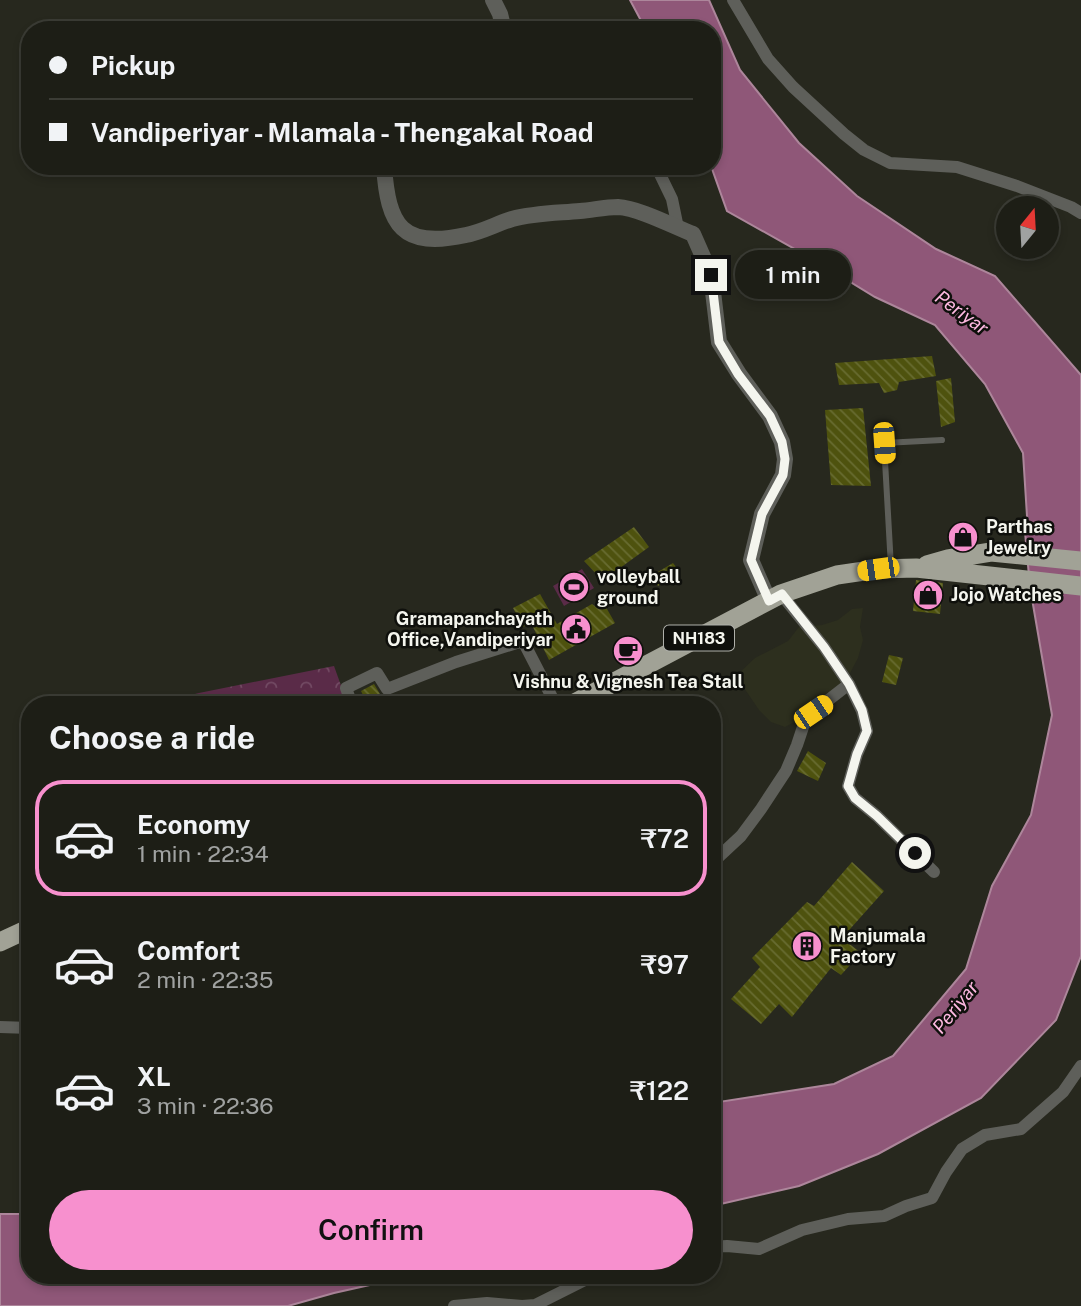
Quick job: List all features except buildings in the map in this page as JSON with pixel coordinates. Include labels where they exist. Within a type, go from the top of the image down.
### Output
[{"type":"highway","name":"NH183","points":[[583,696],[775,598],[837,575],[878,569],[916,568],[990,552],[1081,561]]},
{"type":"highway","points":[[916,568],[1081,586]]},
{"type":"highway","points":[[0,942],[21,932]]},
{"type":"street","points":[[493,0],[502,21]]},
{"type":"street","points":[[733,0],[768,59],[793,87],[864,150],[890,163],[957,167],[1017,186],[1081,213]]},
{"type":"street","points":[[385,175],[390,211],[399,226],[416,237],[438,239],[468,235],[513,219],[620,207],[693,234],[711,275],[719,342],[738,374],[770,416],[782,442],[785,459],[783,475],[762,514],[751,560],[775,598],[824,647],[849,684],[862,710],[867,731],[848,786],[855,798],[934,872]]},
{"type":"street","points":[[660,175],[672,200],[678,228]]},
{"type":"street","points":[[349,696],[346,688],[377,673],[387,689],[456,662],[523,641],[564,696]]},
{"type":"street","points":[[721,855],[741,836],[786,771],[804,724],[813,712],[849,684]]},
{"type":"street","points":[[0,1027],[21,1028]]},
{"type":"street","points":[[721,1246],[759,1249],[802,1230],[848,1219],[884,1216],[932,1198],[962,1149],[985,1136],[1021,1129],[1063,1092],[1081,1066]]},
{"type":"street","points":[[454,1306],[487,1303],[535,1305],[577,1284]]},
{"type":"lane","points":[[891,569],[884,443],[942,440]]},
{"type":"shaded area","points":[[863,608],[860,627],[863,640],[858,658],[841,690],[814,705],[798,720],[785,727],[771,722],[759,710],[736,676],[755,658],[788,641],[799,627],[822,625],[838,620],[852,609]]},
{"type":"green space","name":"volleyball ground","points":[[582,569],[594,588],[564,606],[553,586]]},
{"type":"green space","points":[[334,666],[345,696],[187,696]]},
{"type":"water","points":[[630,0],[709,0],[718,21],[641,21]]},
{"type":"water","name":"Periyar","points":[[721,27],[740,70],[799,143],[857,196],[936,249],[995,276],[1081,375],[1081,956],[1056,1020],[981,1098],[878,1154],[799,1186],[721,1204],[721,1102],[834,1084],[893,1056],[966,969],[992,886],[1031,815],[1052,715],[1030,587],[1025,532],[1027,516],[1023,453],[985,384],[935,325],[875,297],[727,211],[714,175],[721,175]]},
{"type":"water","points":[[0,1214],[21,1214],[21,1284],[374,1284],[288,1306],[0,1306]]},
{"type":"place","name":"Parthas Jewelry","points":[[963,537]]},
{"type":"place","name":"volleyball ground","points":[[574,587]]},
{"type":"place","name":"Jojo Watches","points":[[928,595]]},
{"type":"place","name":"Gramapanchayath Office,Vandiperiyar","points":[[576,629]]},
{"type":"place","name":"Vishnu & Vignesh Tea Stall","points":[[628,651]]},
{"type":"place","name":"Manjumala Factory","points":[[807,946]]},
{"type":"route","points":[[711,275],[719,342],[738,374],[770,416],[782,442],[785,459],[783,475],[762,514],[751,560],[769,601],[782,594],[824,647],[849,684],[862,710],[867,731],[848,786],[855,798],[915,853]]}]
